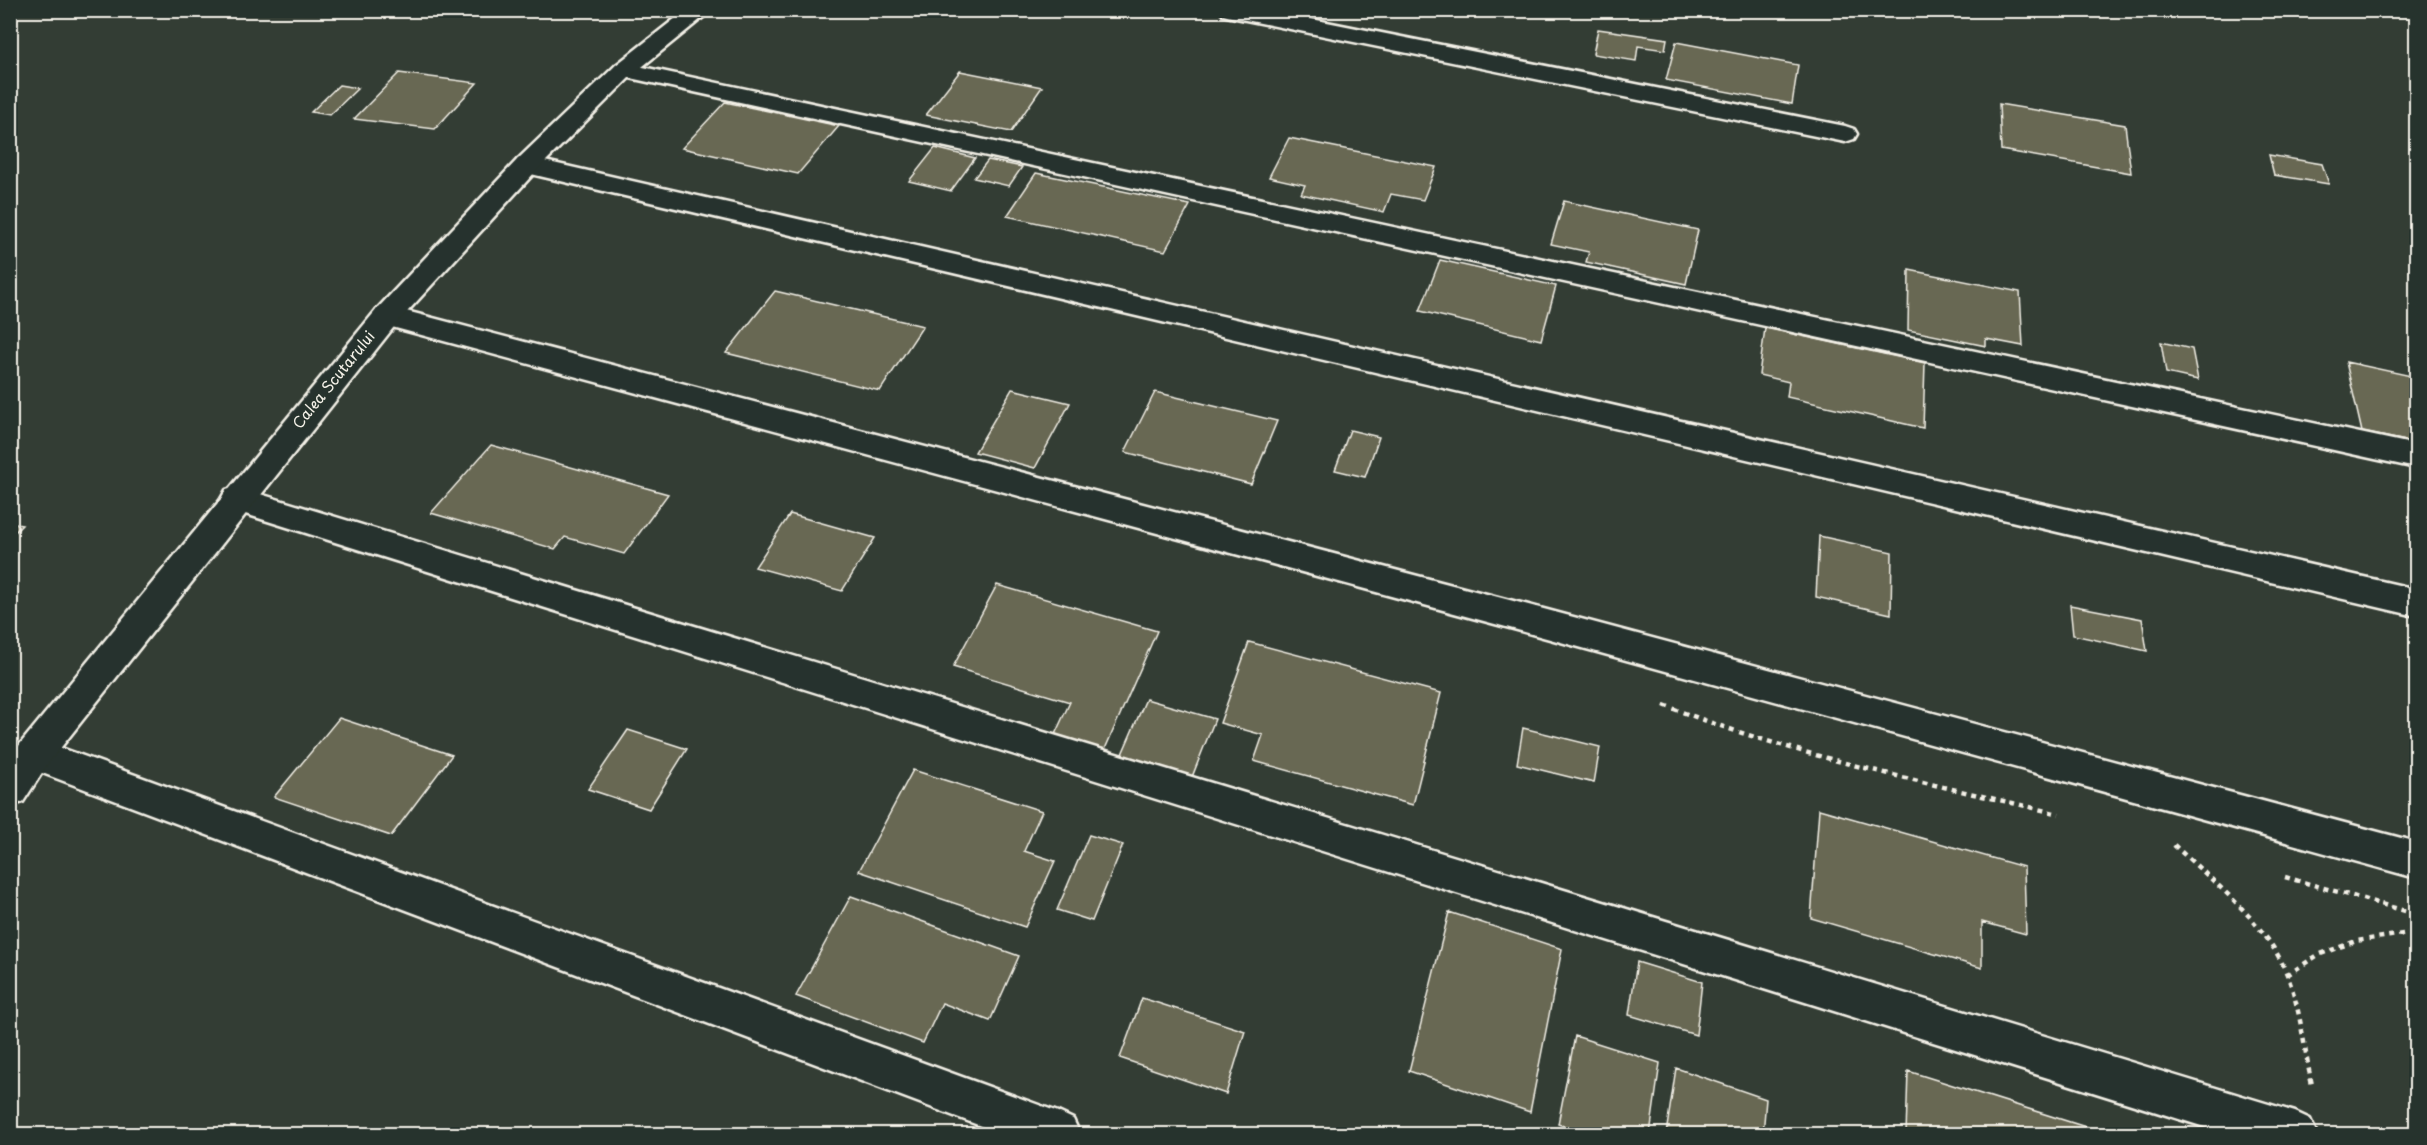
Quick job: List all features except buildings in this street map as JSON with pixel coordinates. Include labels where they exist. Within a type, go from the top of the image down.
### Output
[{"type":"street","name":"Calea Scutarului","points":[[10,790],[34,754],[237,499],[387,316],[527,165],[624,70],[701,10]]},
{"type":"street","points":[[1230,10],[1845,134]]},
{"type":"street","points":[[624,70],[2416,458]]},
{"type":"street","points":[[527,165],[2416,603]]},
{"type":"street","points":[[387,316],[1521,617],[2416,860]]},
{"type":"street","points":[[237,499],[2295,1134]]},
{"type":"street","points":[[34,754],[1058,1134]]},
{"type":"path","points":[[2171,842],[2232,900],[2271,945],[2287,975],[2313,1089]]},
{"type":"path","points":[[2287,975],[2318,954],[2356,940],[2416,932]]}]
